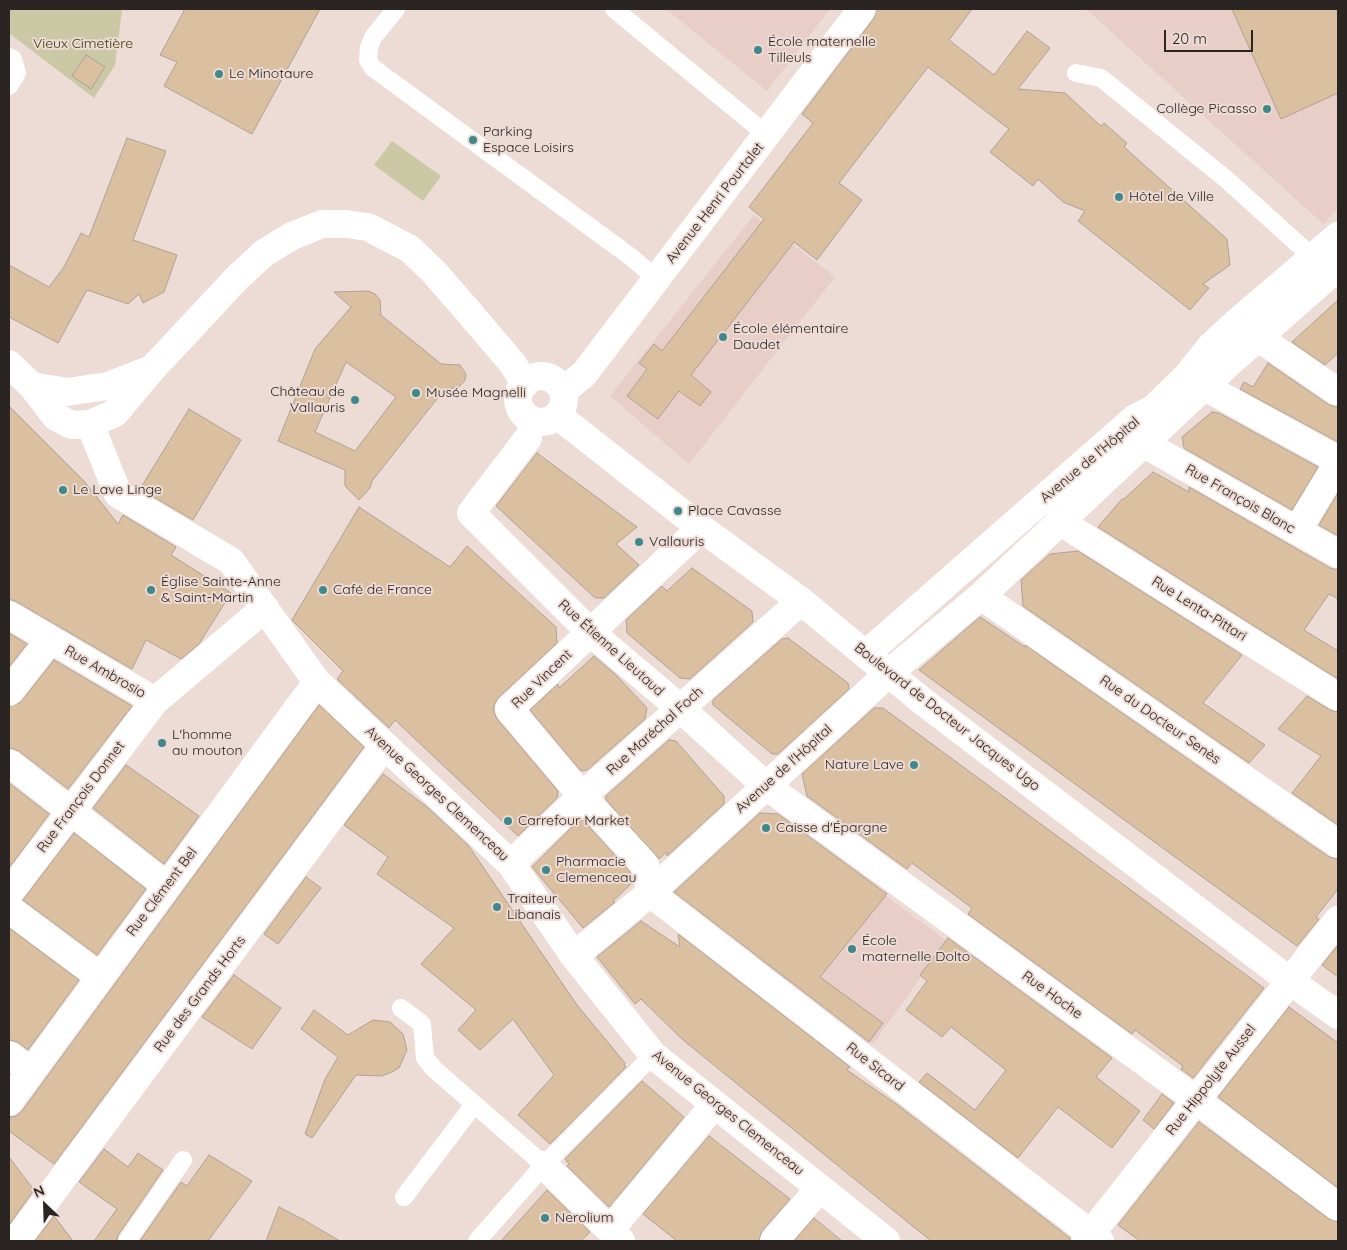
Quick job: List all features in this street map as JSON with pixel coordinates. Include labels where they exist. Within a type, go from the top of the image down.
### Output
[{"type":"street","name":"Avenue Henri Pourtalet","points":[[560,403],[768,136],[862,9]]},
{"type":"street","points":[[9,364],[32,386],[56,416],[72,425],[90,424],[116,413],[152,369],[237,278],[264,253],[292,236],[322,224],[346,224],[368,227],[410,249],[433,271],[513,364],[525,384]]},
{"type":"street","name":"Avenue de l'Hôpital","points":[[574,956],[650,893],[764,786],[889,673],[988,589],[1143,443],[1159,416],[1204,376],[1258,338],[1327,266],[1338,236]]},
{"type":"street","name":"Avenue de l'Hôpital","points":[[1204,376],[1236,323],[1327,266]]},
{"type":"street","points":[[1236,323],[1338,392]]},
{"type":"street","points":[[32,386],[67,392],[108,386],[152,369]]},
{"type":"street","points":[[1204,376],[1338,462],[1297,531]]},
{"type":"street","points":[[546,377],[553,379],[560,403],[552,420],[538,422],[526,416],[519,400],[525,384],[531,379],[546,377]]},
{"type":"street","name":"Boulevard de Docteur Jacques Ugo","points":[[560,403],[701,528],[801,601],[921,700],[1290,981],[1338,1015]]},
{"type":"street","name":"Avenue de l'Hôpital","points":[[866,654],[1134,419],[1159,416]]},
{"type":"street","name":"Avenue Georges Clemenceau","points":[[90,424],[118,494],[231,561],[317,682],[511,864],[574,956],[653,1055],[886,1241]]},
{"type":"street","name":"Rue Étienne Lieutaud","points":[[528,438],[470,513],[590,632],[680,708],[764,786]]},
{"type":"street","name":"Rue François Blanc","points":[[1143,443],[1338,554]]},
{"type":"street","name":"Avenue de l'Hôpital","points":[[1028,512],[1053,527]]},
{"type":"street","name":"Rue Lenta-Pittari","points":[[1053,527],[1338,696]]},
{"type":"street","name":"Rue Vincent","points":[[650,893],[645,865],[582,796],[509,709],[701,528]]},
{"type":"street","points":[[972,560],[988,589]]},
{"type":"street","name":"Rue du Docteur Senès","points":[[988,589],[1338,844]]},
{"type":"street","name":"Rue Maréchal Foch","points":[[511,864],[582,796],[801,601]]},
{"type":"street","name":"Rue Ambrosio","points":[[9,615],[155,702],[265,608]]},
{"type":"street","points":[[9,692],[50,640]]},
{"type":"street","name":"Rue Clément Bel","points":[[9,1102],[317,682]]},
{"type":"street","name":"Rue François Donnet","points":[[9,893],[155,702]]},
{"type":"street","name":"Rue des Grands Horts","points":[[16,1241],[384,746]]},
{"type":"street","points":[[9,764],[167,886]]},
{"type":"street","name":"Rue Hoche","points":[[764,786],[1195,1099],[1338,1207]]},
{"type":"street","name":"Rue Sicard","points":[[650,893],[1092,1239]]},
{"type":"street","points":[[9,909],[100,976]]},
{"type":"street","name":"Rue Hippolyte Aussel","points":[[1092,1239],[1195,1099],[1338,920]]},
{"type":"street","points":[[9,1054],[31,1071]]},
{"type":"street","points":[[544,1165],[616,1236],[715,1104]]},
{"type":"street","points":[[774,1241],[820,1188]]},
{"type":"lane","points":[[396,9],[374,36],[369,47],[368,60],[373,68],[631,257],[656,279]]},
{"type":"lane","points":[[614,9],[768,136]]},
{"type":"lane","points":[[9,57],[13,59],[17,73],[9,86]]},
{"type":"lane","points":[[1076,73],[1100,78],[1226,179],[1327,266]]},
{"type":"lane","points":[[401,1008],[422,1024],[425,1058],[473,1106],[544,1165]]},
{"type":"lane","points":[[477,1241],[544,1165],[653,1055]]},
{"type":"lane","points":[[404,1197],[473,1106]]},
{"type":"lane","points":[[128,1241],[183,1160]]},
{"type":"shaded area","name":"École maternelle Tilleuls","points":[[666,9],[830,9],[767,91]]},
{"type":"shaded area","name":"Collège Picasso","points":[[1086,9],[1338,9],[1338,209],[1323,224]]},
{"type":"shaded area","name":"École élémentaire Daudet","points":[[754,215],[835,277],[689,464],[610,396]]},
{"type":"shaded area","name":"École maternelle Dolto","points":[[836,859],[947,941],[873,1044],[757,958]]},
{"type":"green space","name":"Vieux Cimetière","points":[[9,9],[122,9],[115,65],[94,98],[9,33]]},
{"type":"green space","points":[[392,141],[441,176],[423,201],[374,165]]},
{"type":"building","name":"Le Minotaure","points":[[185,9],[320,9],[252,134],[164,86],[177,62],[160,55]]},
{"type":"building","points":[[877,9],[972,9],[949,40],[994,75],[1027,31],[1050,48],[1018,89],[1065,93],[1101,126],[1104,123],[1127,143],[1124,147],[1227,239],[1230,265],[1203,284],[1209,288],[1190,310],[1078,221],[1085,211],[1063,202],[1038,179],[1033,186],[990,152],[1009,129],[928,67],[839,183],[862,200],[817,260],[794,242],[691,375],[711,392],[700,406],[679,391],[658,419],[627,396],[647,369],[639,363],[654,344],[662,351],[764,219],[749,207],[813,123],[802,114],[874,18]]},
{"type":"building","points":[[1232,9],[1338,9],[1338,93],[1281,119]]},
{"type":"building","points":[[86,55],[105,67],[91,89],[72,76]]},
{"type":"building","points":[[127,138],[166,151],[133,240],[177,255],[164,292],[143,303],[139,294],[128,304],[87,290],[58,343],[9,317],[9,265],[49,287],[64,267],[81,233],[89,237]]},
{"type":"building","name":"Musée Magnelli","points":[[368,291],[375,294],[380,300],[381,315],[441,364],[460,365],[466,374],[465,380],[459,387],[444,390],[359,500],[345,486],[345,470],[278,441],[315,349],[351,307],[334,292]],"holes":[[[346,362],[396,397],[355,451],[315,432]]]},
{"type":"building","points":[[1338,300],[1338,353],[1325,365],[1292,342]]},
{"type":"building","points":[[1268,363],[1329,405],[1338,407],[1338,442],[1240,389],[1244,382],[1253,387]]},
{"type":"building","points":[[9,406],[84,481],[118,524],[123,515],[176,547],[171,555],[231,593],[199,644],[181,659],[146,640],[132,669],[9,599]]},
{"type":"building","points":[[189,409],[241,440],[193,520],[140,489]]},
{"type":"building","points":[[1212,412],[1219,413],[1318,467],[1292,510],[1184,448],[1182,437]]},
{"type":"building","points":[[537,453],[637,527],[616,544],[639,565],[604,598],[595,598],[496,506]]},
{"type":"building","points":[[1153,472],[1189,492],[1189,487],[1330,568],[1338,570],[1338,599],[1329,594],[1304,630],[1338,651],[1338,679],[1098,527],[1122,499]]},
{"type":"building","points":[[1338,493],[1338,536],[1319,525]]},
{"type":"building","points":[[359,507],[450,567],[467,546],[556,627],[557,643],[498,698],[494,705],[497,719],[558,791],[557,798],[518,836],[395,720],[389,728],[337,679],[343,671],[292,620]]},
{"type":"building","points":[[1078,551],[1242,655],[1203,703],[1265,745],[1249,763],[1023,606],[1021,580],[1050,554]]},
{"type":"building","points":[[692,568],[752,611],[753,622],[690,679],[680,678],[627,633],[626,620],[662,586],[667,591]]},
{"type":"building","points":[[980,617],[1025,647],[1025,645],[1329,857],[1338,859],[1338,889],[1316,917],[1319,919],[1297,946],[919,670]]},
{"type":"building","points":[[9,633],[27,644],[9,667]]},
{"type":"building","points":[[788,638],[848,683],[849,689],[778,754],[772,754],[713,705],[713,700],[782,639]]},
{"type":"building","points":[[594,656],[615,674],[647,708],[645,719],[587,770],[581,771],[530,710],[558,684],[559,688]]},
{"type":"building","points":[[54,660],[132,706],[68,789],[19,751],[9,748],[9,707],[21,702]]},
{"type":"building","points":[[1307,696],[1330,710],[1338,712],[1338,825],[1292,793],[1321,756],[1278,729]]},
{"type":"building","points":[[319,705],[364,747],[54,1164],[9,1131],[9,1117],[16,1116],[22,1111]]},
{"type":"building","points":[[874,708],[883,708],[1264,988],[1193,1078],[1181,1069],[1183,1066],[1135,1030],[1132,1034],[968,914],[972,908],[912,863],[907,869],[807,796],[802,774]]},
{"type":"building","points":[[669,740],[676,741],[724,796],[724,804],[667,856],[667,852],[659,859],[606,800],[606,796]]},
{"type":"building","points":[[126,765],[199,816],[164,864],[93,808]]},
{"type":"building","points":[[383,774],[427,807],[468,845],[577,1005],[625,1063],[626,1067],[550,1144],[518,1115],[554,1075],[513,1019],[480,1050],[458,1030],[476,1010],[421,964],[454,928],[377,874],[388,857],[344,825]]},
{"type":"building","points":[[9,783],[49,814],[9,868]]},
{"type":"building","points":[[760,813],[778,814],[887,894],[820,977],[883,1023],[869,1042],[674,892]]},
{"type":"building","points":[[579,820],[584,821],[630,872],[632,883],[613,901],[615,902],[583,928],[532,867]]},
{"type":"building","points":[[74,833],[146,889],[97,955],[23,900]]},
{"type":"building","points":[[306,877],[321,888],[278,944],[264,934]]},
{"type":"building","points":[[641,921],[680,947],[678,934],[850,1067],[847,1070],[899,1106],[1070,1238],[1070,1241],[931,1241],[683,1040],[641,999],[635,1004],[597,957]]},
{"type":"building","points":[[9,928],[79,980],[28,1050],[18,1042],[9,1040]]},
{"type":"building","points":[[948,938],[1112,1058],[1096,1077],[1140,1111],[1112,1148],[1058,1107],[1018,1158],[919,1082],[927,1073],[975,1110],[1006,1070],[951,1027],[942,1037],[906,1010],[927,981],[920,975]]},
{"type":"building","points":[[1338,945],[1338,977],[1322,965]]},
{"type":"building","points":[[234,975],[281,1008],[252,1049],[202,1017]]},
{"type":"building","points":[[1289,1007],[1338,1043],[1338,1188],[1218,1097]]},
{"type":"building","points":[[314,1010],[348,1035],[373,1020],[390,1022],[403,1034],[407,1050],[399,1068],[390,1073],[381,1076],[356,1075],[312,1138],[305,1134],[325,1079],[338,1057],[301,1029]]},
{"type":"building","points":[[642,1081],[684,1117],[609,1207],[567,1166],[569,1164],[565,1159]]},
{"type":"building","points":[[1162,1094],[1174,1103],[1154,1129],[1143,1120]]},
{"type":"building","points":[[1199,1122],[1329,1219],[1338,1222],[1338,1241],[1140,1241],[1118,1225]]},
{"type":"building","points":[[709,1136],[790,1199],[762,1231],[759,1241],[677,1241],[643,1214]]},
{"type":"building","points":[[104,1149],[128,1167],[138,1153],[163,1170],[118,1235],[117,1241],[94,1241],[117,1209],[79,1182]]},
{"type":"building","points":[[209,1155],[252,1181],[208,1241],[140,1241],[181,1182],[187,1186]]},
{"type":"building","points":[[9,1157],[34,1190],[9,1225]]},
{"type":"building","name":"Nerolium","points":[[547,1190],[590,1232],[581,1241],[501,1241]]},
{"type":"building","points":[[279,1207],[304,1220],[340,1241],[266,1241]]},
{"type":"building","points":[[54,1216],[73,1241],[35,1241]]},
{"type":"building","points":[[814,1218],[842,1241],[794,1241]]},
{"type":"place","name":"École maternelle Tilleuls","points":[[758,50]]},
{"type":"place","name":"Le Minotaure","points":[[219,74]]},
{"type":"place","name":"Collège Picasso","points":[[1267,109]]},
{"type":"place","name":"Parking Espace Loisirs","points":[[473,140]]},
{"type":"place","name":"Hôtel de Ville","points":[[1119,197]]},
{"type":"place","name":"École élémentaire Daudet","points":[[723,337]]},
{"type":"place","name":"Musée Magnelli","points":[[416,393]]},
{"type":"place","name":"Château de Vallauris","points":[[355,400]]},
{"type":"place","name":"Le Lave Linge","points":[[63,490]]},
{"type":"place","name":"Place Cavasse","points":[[678,511]]},
{"type":"place","name":"Vallauris","points":[[639,542]]},
{"type":"place","name":"Église Sainte-Anne & Saint-Martin","points":[[151,590]]},
{"type":"place","name":"Café de France","points":[[323,590]]},
{"type":"place","name":"L'homme au mouton","points":[[162,743]]},
{"type":"place","name":"Nature Lave","points":[[914,765]]},
{"type":"place","name":"Carrefour Market","points":[[508,821]]},
{"type":"place","name":"Caisse d'Épargne","points":[[766,828]]},
{"type":"place","name":"Pharmacie Clemenceau","points":[[546,870]]},
{"type":"place","name":"Traiteur Libanais","points":[[497,907]]},
{"type":"place","name":"École maternelle Dolto","points":[[852,949]]},
{"type":"place","name":"Nerolium","points":[[545,1218]]}]
